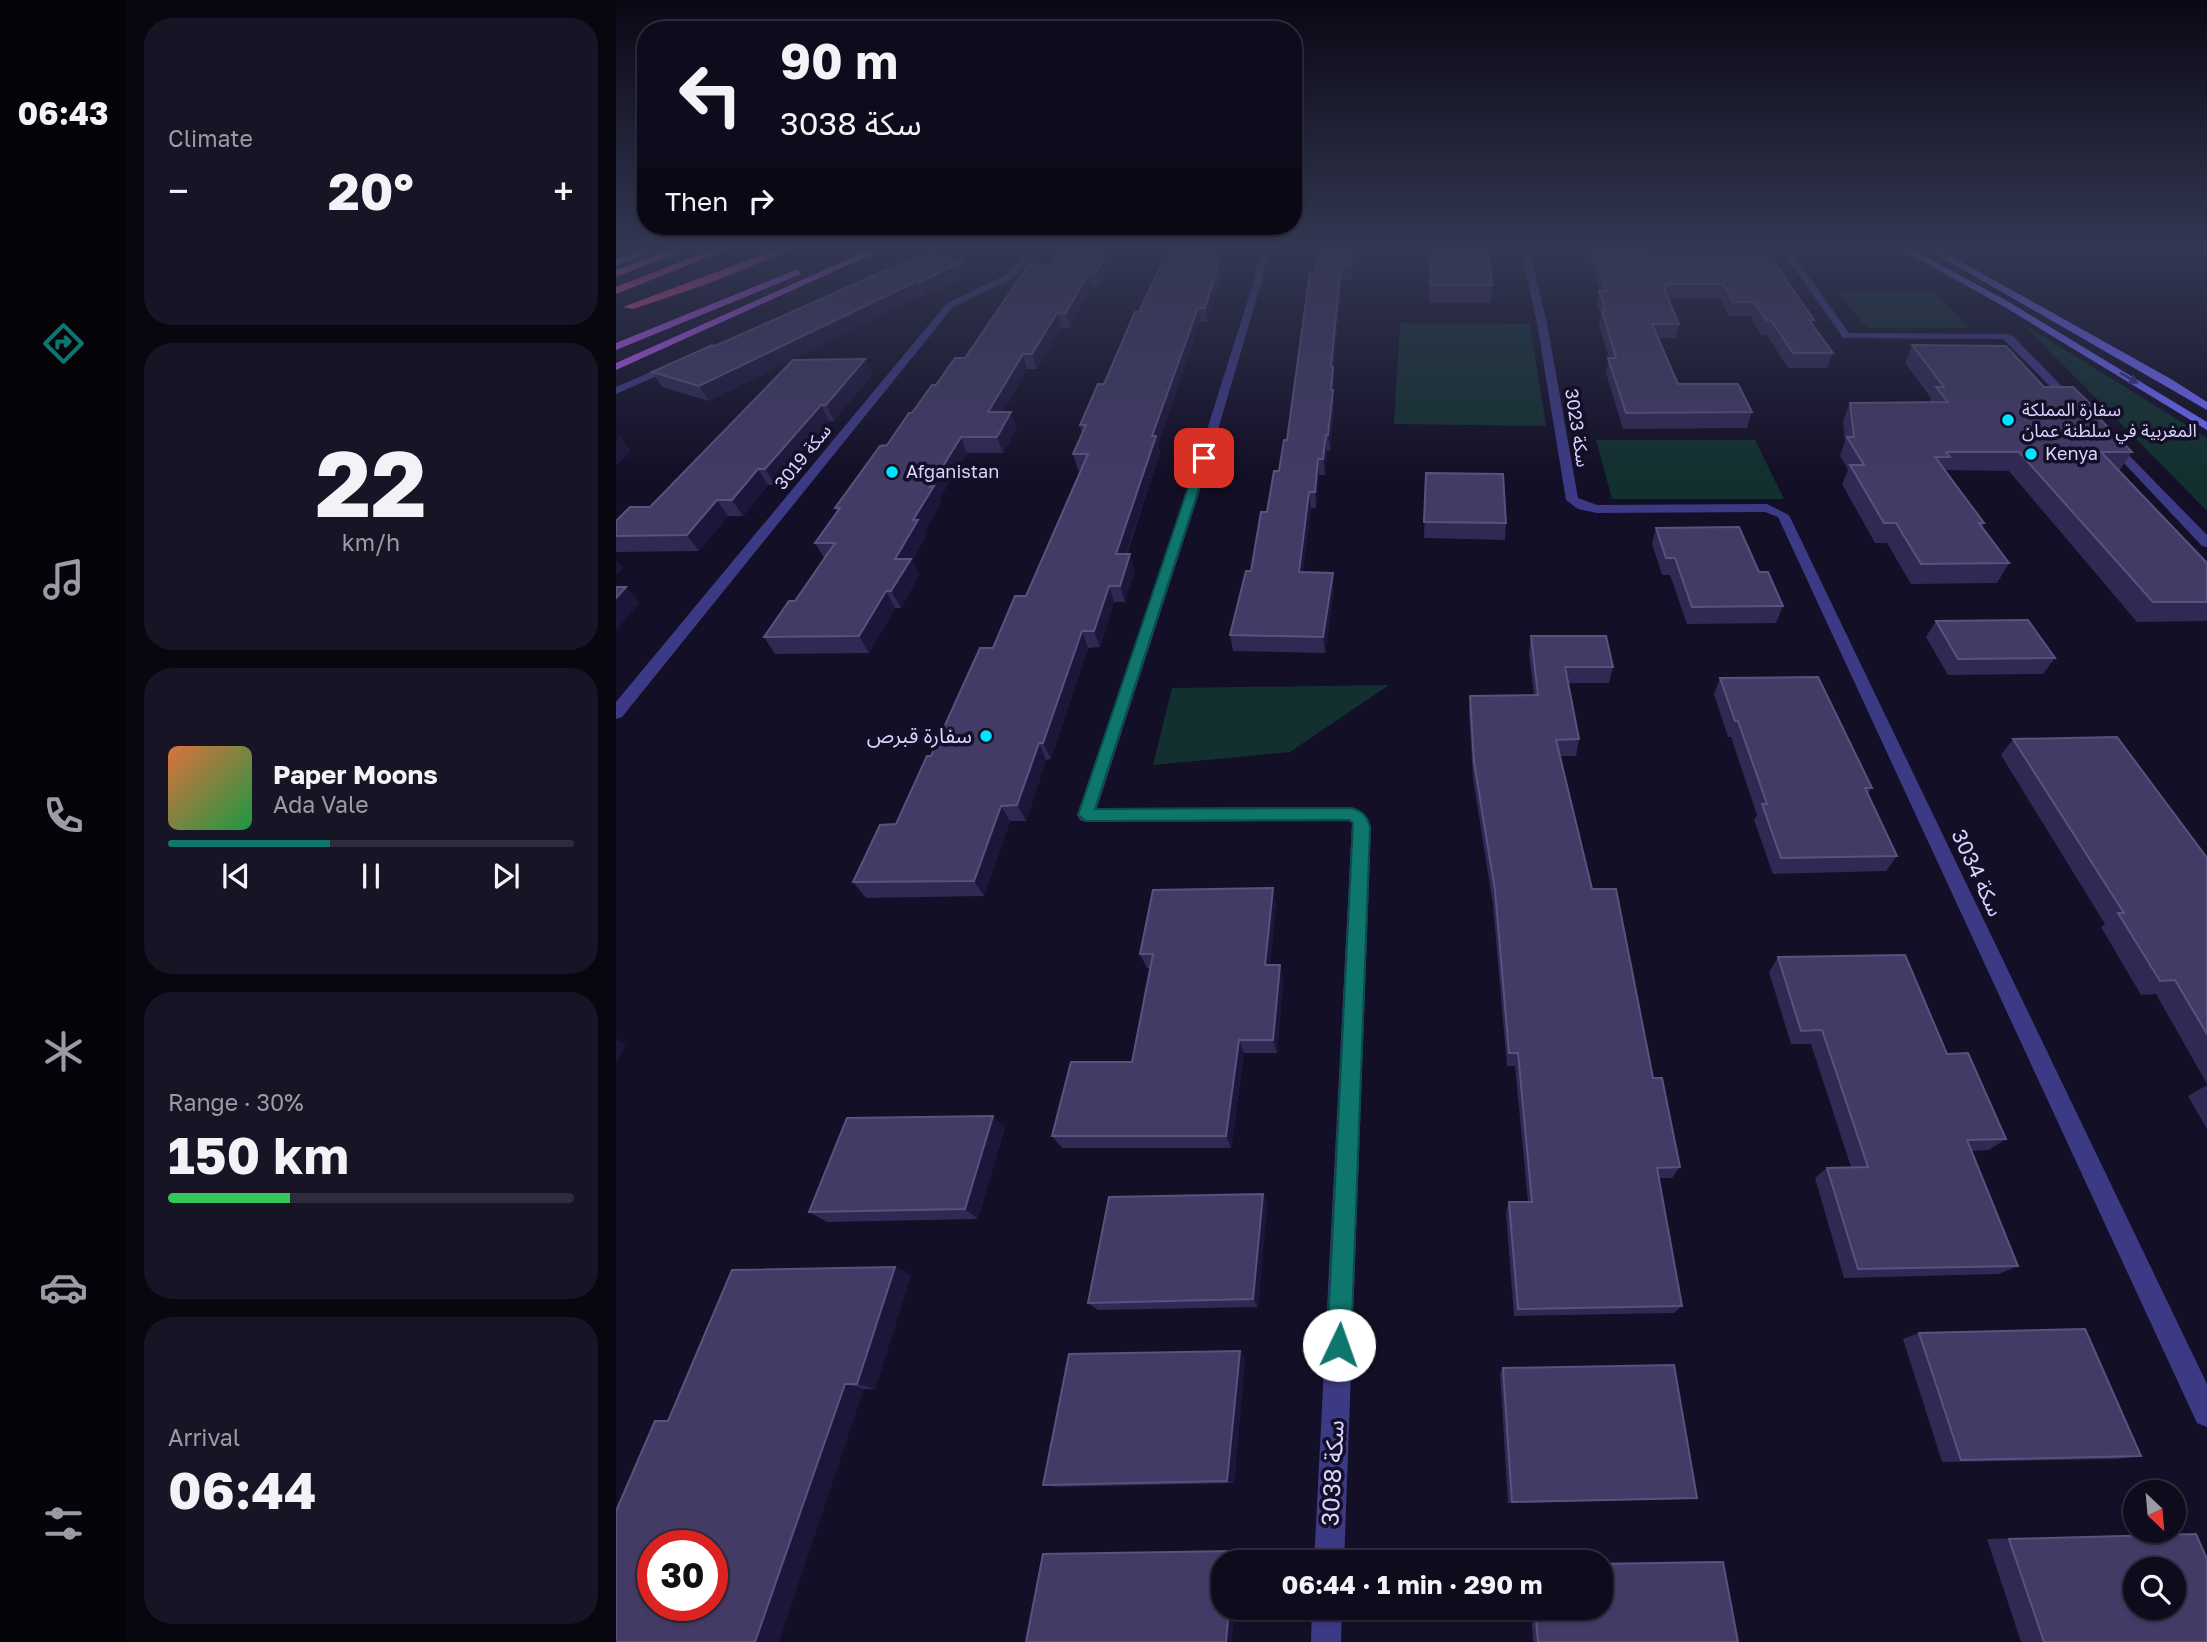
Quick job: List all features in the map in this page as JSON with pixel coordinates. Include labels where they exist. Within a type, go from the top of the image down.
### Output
[{"type":"main road","points":[[616,346],[673,323]]},
{"type":"main road","points":[[616,367],[715,323]]},
{"type":"main road","points":[[2036,323],[2207,427]]},
{"type":"main road","points":[[2062,323],[2207,407]]},
{"type":"street","name":"سكة 3019","points":[[616,713],[936,323]]},
{"type":"street","name":"سكة 3038","points":[[1245,323],[1196,484],[1086,815],[1351,814],[1360,819],[1362,827],[1330,1550]]},
{"type":"street","name":"سكة 3023","points":[[1542,323],[1569,496],[1582,506],[1604,509]]},
{"type":"street","points":[[1837,323],[1846,336],[2011,338],[2084,415]]},
{"type":"street","points":[[616,391],[678,363]]},
{"type":"street","points":[[2103,434],[2207,543]]},
{"type":"street","name":"سكة 3034","points":[[1604,509],[1767,508],[1783,515],[2207,1413]]},
{"type":"street","points":[[1326,1642],[1327,1620]]},
{"type":"green space","points":[[1400,323],[1530,324],[1546,426],[1394,424]]},
{"type":"green space","points":[[1863,323],[1964,323],[1969,328],[1867,328]]},
{"type":"green space","points":[[2022,323],[2207,438],[2207,511]]},
{"type":"green space","points":[[1596,440],[1755,440],[1784,499],[1612,499]]},
{"type":"green space","points":[[1389,685],[1290,752],[1153,765],[1172,688]]},
{"type":"building","points":[[768,323],[831,323],[699,386],[652,372]]},
{"type":"building","points":[[989,323],[1051,323],[1032,354],[1023,354],[988,412],[1011,412],[997,437],[961,437],[930,487],[934,486],[913,520],[918,520],[895,559],[911,559],[891,591],[886,591],[859,636],[764,637],[789,601],[795,601],[835,543],[815,543],[840,508],[835,508],[880,446],[887,445],[909,413],[912,413],[932,385],[936,385],[955,358],[965,358]]},
{"type":"building","points":[[1130,323],[1193,323],[1152,436],[1156,436],[1116,554],[1130,554],[1120,586],[1109,586],[1094,631],[1082,631],[1043,743],[1039,743],[1017,805],[1001,806],[974,881],[853,882],[880,825],[896,824],[927,756],[931,756],[980,648],[993,648],[1015,596],[1026,596],[1088,454],[1073,454],[1086,425],[1080,425],[1098,384],[1104,384]]},
{"type":"building","points":[[1303,323],[1335,323],[1328,435],[1323,459],[1318,459],[1315,492],[1309,492],[1299,572],[1333,573],[1323,637],[1230,635],[1246,571],[1251,571],[1261,512],[1267,512],[1274,471],[1279,471],[1284,440],[1287,440]]},
{"type":"building","points":[[1606,323],[1678,323],[1652,324],[1678,384],[1738,384],[1752,412],[1626,413],[1608,358],[1616,358]]},
{"type":"building","points":[[1773,323],[1811,323],[1833,353],[1793,353]]},
{"type":"building","points":[[1912,345],[2006,346],[2044,387],[2073,387],[2103,416],[2097,416],[2132,452],[2101,452],[2207,563],[2207,602],[2153,602],[2019,452],[1946,452],[1950,457],[1935,457],[1984,523],[1979,523],[2009,563],[1921,564],[1896,523],[1884,523],[1850,465],[1864,465],[1847,437],[1854,437],[1850,403],[1948,402],[1936,387],[1944,387]]},
{"type":"building","points":[[865,359],[765,469],[758,469],[732,500],[717,500],[687,535],[616,536],[616,521],[630,507],[650,507],[793,360]]},
{"type":"building","points":[[1426,473],[1503,474],[1506,523],[1424,522]]},
{"type":"building","points":[[1739,527],[1759,572],[1768,572],[1783,606],[1692,607],[1675,558],[1666,558],[1656,528]]},
{"type":"building","points":[[616,587],[626,587],[616,598]]},
{"type":"building","points":[[2028,620],[2055,658],[1958,659],[1936,621]]},
{"type":"building","points":[[1531,636],[1606,636],[1613,667],[1565,667],[1579,739],[1556,740],[1592,889],[1616,889],[1653,1078],[1662,1078],[1680,1167],[1657,1168],[1682,1306],[1518,1309],[1509,1202],[1532,1202],[1518,1053],[1509,1053],[1495,890],[1474,762],[1470,696],[1538,695]]},
{"type":"building","points":[[1818,677],[1872,788],[1865,788],[1897,856],[1781,858],[1762,804],[1767,804],[1720,678]]},
{"type":"building","points":[[2117,737],[2207,858],[2207,1034],[2175,980],[2160,981],[2118,913],[2124,913],[2013,739]]},
{"type":"building","points":[[1273,888],[1265,965],[1280,965],[1273,1040],[1239,1040],[1226,1136],[1052,1136],[1071,1062],[1132,1062],[1153,954],[1140,954],[1153,890]]},
{"type":"building","points":[[1905,955],[1947,1054],[1968,1053],[2006,1139],[1967,1140],[2018,1266],[1858,1269],[1827,1168],[1868,1167],[1822,1030],[1801,1031],[1778,957]]},
{"type":"building","points":[[993,1116],[965,1209],[809,1212],[847,1118]]},
{"type":"building","points":[[1263,1194],[1253,1299],[1088,1303],[1109,1197]]},
{"type":"building","points":[[895,1267],[857,1384],[845,1384],[755,1642],[616,1642],[616,1511],[655,1421],[668,1421],[732,1270]]},
{"type":"building","points":[[2085,1329],[2141,1456],[1961,1460],[1919,1333]]},
{"type":"building","points":[[1240,1351],[1227,1481],[1043,1485],[1069,1354]]},
{"type":"building","points":[[1674,1365],[1697,1498],[1512,1502],[1503,1368]]},
{"type":"building","points":[[2186,1534],[2196,1534],[2207,1559],[2207,1642],[2044,1642],[2009,1539],[2123,1536],[2123,1544],[2186,1544]]},
{"type":"building","points":[[1211,1551],[1211,1620],[1228,1620],[1226,1642],[1026,1642],[1043,1554]]},
{"type":"building","points":[[1723,1562],[1738,1642],[1538,1642],[1536,1620],[1613,1620],[1613,1564]]},
{"type":"place","name":"سفارة المملكة المغربية في سلطنة عمان","points":[[2008,420]]},
{"type":"place","name":"Kenya","points":[[2031,454]]},
{"type":"place","name":"Afganistan","points":[[892,472]]},
{"type":"place","name":"سفارة قبرص","points":[[986,736]]},
{"type":"route","points":[[1204,458],[1086,815],[1351,814],[1360,819],[1362,827],[1339,1345]]}]
